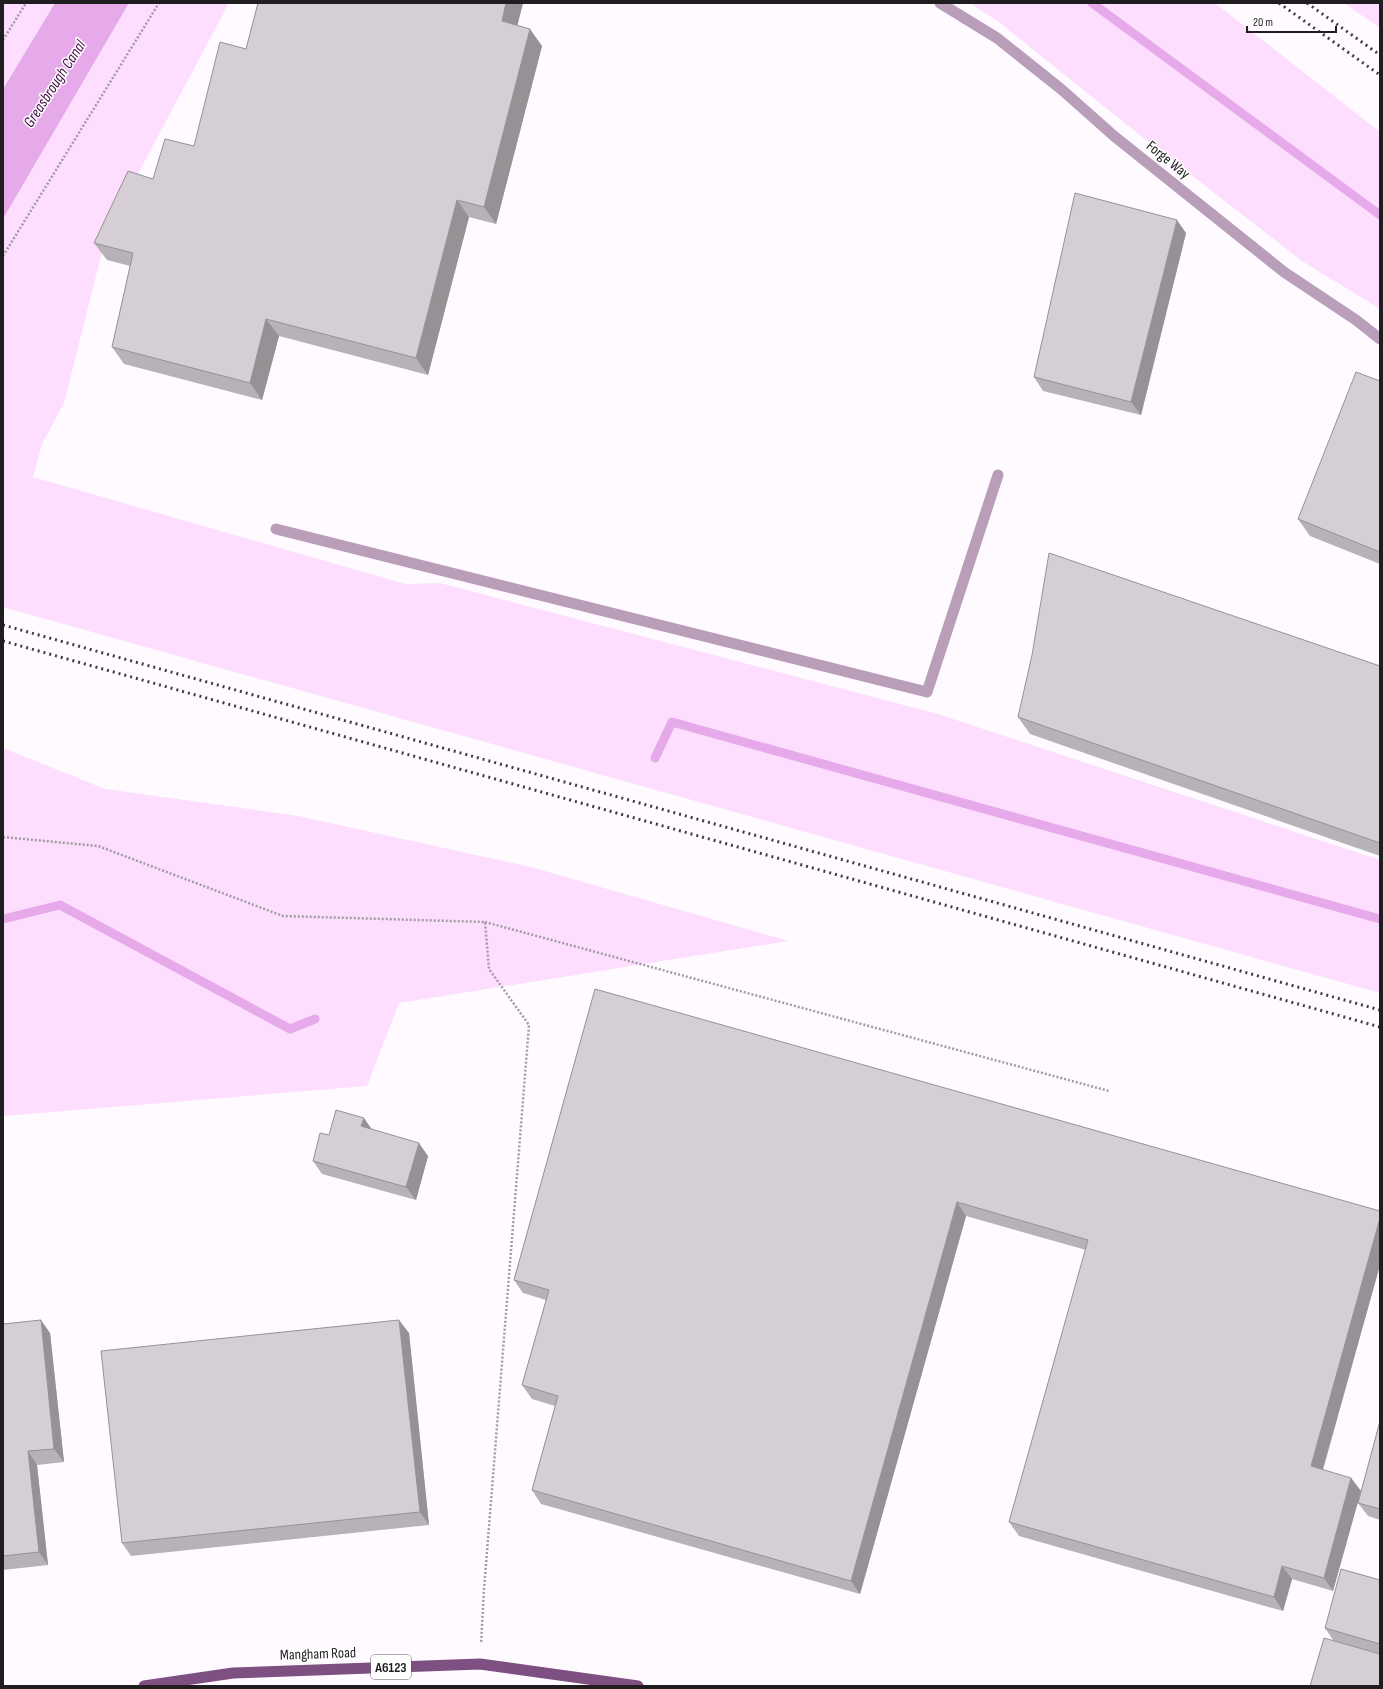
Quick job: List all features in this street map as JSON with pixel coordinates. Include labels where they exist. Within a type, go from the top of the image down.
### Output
[{"type":"main road","name":"Mangham Road","points":[[144,1686],[233,1673],[480,1664],[638,1686]]},
{"type":"lane","name":"Forge Way","points":[[940,3],[997,38],[1061,89],[1114,136],[1284,272],[1356,320],[1380,339]]},
{"type":"lane","points":[[276,529],[926,692],[998,474]]},
{"type":"path","points":[[3,40],[26,3]]},
{"type":"path","points":[[3,256],[159,3]]},
{"type":"path","points":[[3,837],[98,846],[283,916],[485,922],[1109,1092]]},
{"type":"path","points":[[480,1664],[484,1581],[529,1025],[489,968],[485,922]]},
{"type":"shaded area","points":[[3,3],[55,3],[3,89]]},
{"type":"shaded area","points":[[129,3],[229,3],[132,185],[101,256],[64,403],[42,444],[33,477],[405,584],[440,583],[938,714],[1380,860],[1380,993],[3,607],[3,219]]},
{"type":"shaded area","points":[[970,3],[1215,3],[1380,132],[1380,309],[1302,261],[1127,125],[999,22]]},
{"type":"shaded area","points":[[1344,3],[1380,3],[1380,28]]},
{"type":"shaded area","points":[[3,748],[105,789],[298,816],[531,867],[788,941],[399,1003],[367,1086],[3,1116]]},
{"type":"water","name":"Greasbrough Canal","points":[[55,3],[129,3],[3,219],[3,89]]},
{"type":"building","points":[[258,3],[506,3],[502,21],[530,29],[484,207],[457,200],[416,358],[266,319],[250,383],[112,347],[133,253],[94,243],[128,171],[153,179],[165,139],[194,146],[220,42],[246,49]]},
{"type":"building","points":[[1075,193],[1177,220],[1131,402],[1034,377]]},
{"type":"building","points":[[1356,372],[1380,381],[1380,552],[1298,519]]},
{"type":"building","points":[[1049,553],[1380,666],[1380,843],[1018,717],[1032,655]]},
{"type":"building","points":[[595,989],[1380,1211],[1380,1218],[1311,1466],[1351,1478],[1324,1578],[1282,1566],[1274,1597],[1009,1522],[1088,1240],[957,1202],[851,1581],[532,1490],[558,1396],[522,1385],[549,1290],[514,1280]]},
{"type":"building","points":[[336,1110],[364,1118],[361,1126],[419,1143],[406,1187],[313,1161],[320,1133],[329,1135]]},
{"type":"building","points":[[41,1320],[54,1449],[28,1451],[39,1552],[3,1556],[3,1324]]},
{"type":"building","points":[[399,1320],[420,1512],[122,1543],[101,1351]]},
{"type":"building","points":[[1380,1421],[1380,1509],[1358,1503]]},
{"type":"building","points":[[1341,1569],[1380,1580],[1380,1644],[1325,1628]]},
{"type":"building","points":[[1324,1638],[1380,1654],[1380,1686],[1310,1686]]},
{"type":"waterway","points":[[1092,3],[1380,215]]},
{"type":"waterway","points":[[655,758],[672,722],[1380,919]]},
{"type":"waterway","points":[[3,919],[60,905],[290,1029],[315,1019]]},
{"type":"railway","points":[[1279,3],[1380,75]]},
{"type":"railway","points":[[1307,3],[1380,55]]},
{"type":"railway","points":[[3,625],[1380,1010]]},
{"type":"railway","points":[[3,641],[1380,1027]]}]
